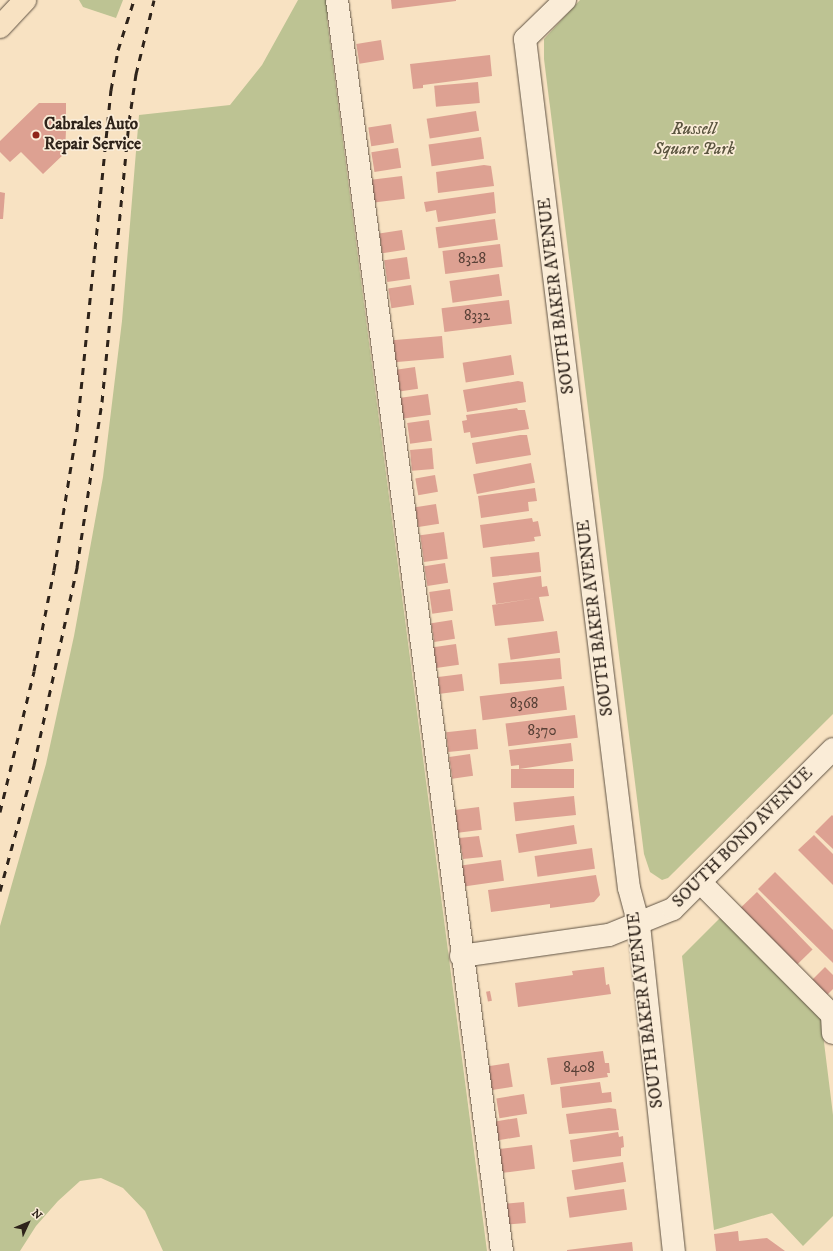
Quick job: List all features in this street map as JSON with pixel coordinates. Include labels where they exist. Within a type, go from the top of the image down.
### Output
[{"type":"main road","points":[[0,27],[25,0]]},
{"type":"street","points":[[337,0],[461,956],[502,1251]]},
{"type":"street","name":"SOUTH BAKER AVENUE","points":[[565,0],[525,39],[629,888],[639,925],[674,1251]]},
{"type":"street","name":"SOUTH BOND AVENUE","points":[[461,956],[609,934],[639,925],[673,909],[833,749]]},
{"type":"street","points":[[700,882],[832,1021]]},
{"type":"green space","points":[[79,0],[123,0],[116,18],[83,7]]},
{"type":"green space","points":[[298,0],[329,0],[327,19],[487,1251],[163,1251],[145,1211],[123,1188],[101,1178],[80,1181],[58,1201],[36,1226],[20,1251],[0,1251],[0,926],[46,764],[74,636],[103,477],[122,321],[139,115],[230,105],[262,65]]},
{"type":"green space","name":"Russell Square Park","points":[[580,0],[833,0],[833,714],[668,878],[662,880],[650,872],[644,854],[544,59],[544,39]]},
{"type":"green space","points":[[721,917],[821,1018],[833,1115],[833,1216],[803,1246],[772,1213],[714,1230],[682,956]]},
{"type":"building","points":[[391,0],[456,0],[456,1],[392,9]]},
{"type":"building","points":[[381,40],[384,60],[359,64],[356,44]]},
{"type":"building","points":[[490,55],[492,76],[423,85],[423,88],[413,89],[410,64]]},
{"type":"building","points":[[478,82],[480,103],[436,107],[434,86]]},
{"type":"building","name":"Cabrales Auto Repair Service","points":[[39,103],[66,103],[66,117],[59,123],[66,130],[65,153],[43,174],[21,152],[10,162],[0,152],[0,141]]},
{"type":"building","points":[[476,111],[479,131],[430,139],[427,119]]},
{"type":"building","points":[[391,124],[394,143],[371,146],[368,128]]},
{"type":"building","points":[[481,137],[484,159],[432,166],[429,144]]},
{"type":"building","points":[[398,148],[401,168],[374,172],[371,152]]},
{"type":"building","points":[[484,165],[491,166],[494,186],[438,193],[436,172]]},
{"type":"building","points":[[402,176],[405,199],[374,203],[371,180]]},
{"type":"building","points":[[0,192],[5,193],[3,219],[0,219]]},
{"type":"building","points":[[494,192],[496,213],[438,222],[436,210],[426,212],[424,202]]},
{"type":"building","points":[[495,219],[498,240],[439,248],[436,227]]},
{"type":"building","points":[[402,230],[405,250],[382,253],[379,234]]},
{"type":"building","points":[[500,244],[503,267],[445,274],[442,251]]},
{"type":"building","points":[[407,257],[410,279],[387,282],[384,260]]},
{"type":"building","points":[[499,274],[502,296],[453,303],[449,281]]},
{"type":"building","points":[[411,285],[414,305],[391,308],[388,289]]},
{"type":"building","points":[[509,300],[512,324],[444,332],[442,308]]},
{"type":"building","points":[[442,336],[444,358],[394,362],[392,340]]},
{"type":"building","points":[[511,355],[514,375],[466,382],[463,363]]},
{"type":"building","points":[[415,367],[418,389],[399,391],[396,370]]},
{"type":"building","points":[[518,381],[523,382],[526,402],[467,412],[463,390]]},
{"type":"building","points":[[428,394],[431,415],[400,419],[397,398]]},
{"type":"building","points":[[517,408],[518,410],[525,410],[529,429],[471,438],[470,432],[464,433],[462,421],[467,420],[466,415]]},
{"type":"building","points":[[429,420],[432,441],[410,444],[407,423]]},
{"type":"building","points":[[527,435],[531,455],[476,464],[472,443]]},
{"type":"building","points":[[432,448],[434,469],[412,471],[410,450]]},
{"type":"building","points":[[531,463],[535,483],[477,494],[473,474]]},
{"type":"building","points":[[435,475],[438,492],[418,495],[415,478]]},
{"type":"building","points":[[535,488],[537,501],[528,502],[529,511],[481,518],[478,496]]},
{"type":"building","points":[[436,504],[439,524],[418,527],[415,507]]},
{"type":"building","points":[[532,518],[533,522],[538,521],[541,536],[534,537],[535,541],[483,548],[480,525]]},
{"type":"building","points":[[444,532],[448,559],[424,562],[420,535]]},
{"type":"building","points":[[539,552],[541,572],[492,577],[490,557]]},
{"type":"building","points":[[445,563],[448,583],[427,586],[424,566]]},
{"type":"building","points":[[541,576],[542,587],[547,586],[549,596],[539,597],[544,621],[495,626],[492,605],[537,598],[496,604],[493,583]]},
{"type":"building","points":[[450,589],[453,611],[432,614],[429,592]]},
{"type":"building","points":[[452,620],[455,639],[434,642],[431,623]]},
{"type":"building","points":[[557,631],[560,653],[511,660],[507,638]]},
{"type":"building","points":[[456,644],[459,665],[436,668],[433,647]]},
{"type":"building","points":[[560,658],[562,679],[500,684],[498,663]]},
{"type":"building","points":[[462,674],[464,691],[440,694],[438,677]]},
{"type":"building","points":[[564,686],[567,710],[483,720],[480,696]]},
{"type":"building","points":[[575,715],[578,738],[508,746],[506,724]]},
{"type":"building","points":[[476,729],[478,749],[448,752],[446,732]]},
{"type":"building","points":[[571,743],[573,761],[519,769],[519,765],[511,766],[509,750]]},
{"type":"building","points":[[470,754],[473,776],[452,779],[449,757]]},
{"type":"building","points":[[511,769],[574,769],[574,788],[511,788]]},
{"type":"building","points":[[574,796],[576,815],[515,821],[513,802]]},
{"type":"building","points":[[479,807],[482,830],[458,833],[455,810]]},
{"type":"building","points":[[832,815],[833,816],[833,849],[815,832]]},
{"type":"building","points":[[574,825],[577,844],[519,853],[516,834]]},
{"type":"building","points":[[814,835],[833,854],[833,885],[798,850]]},
{"type":"building","points":[[479,836],[483,857],[463,859],[459,838]]},
{"type":"building","points":[[592,848],[595,869],[537,877],[535,856]]},
{"type":"building","points":[[501,860],[504,881],[462,887],[459,866]]},
{"type":"building","points":[[775,872],[833,930],[833,963],[758,889]]},
{"type":"building","points":[[596,875],[600,895],[594,902],[550,908],[550,904],[491,912],[488,890]]},
{"type":"building","points":[[757,892],[813,950],[795,967],[739,909]]},
{"type":"building","points":[[604,967],[606,985],[609,984],[611,994],[518,1007],[515,983],[573,975],[572,971]]},
{"type":"building","points":[[825,967],[833,975],[833,989],[827,995],[812,980]]},
{"type":"building","points":[[490,991],[492,1001],[488,1002],[486,992]]},
{"type":"building","points":[[603,1051],[605,1063],[609,1063],[610,1073],[607,1073],[608,1077],[551,1085],[547,1058]]},
{"type":"building","points":[[509,1063],[513,1087],[492,1090],[488,1066]]},
{"type":"building","points":[[600,1082],[602,1093],[611,1092],[612,1102],[562,1108],[560,1087]]},
{"type":"building","points":[[524,1094],[527,1114],[499,1118],[496,1098]]},
{"type":"building","points":[[609,1108],[616,1109],[619,1130],[569,1134],[566,1114]]},
{"type":"building","points":[[517,1118],[520,1137],[495,1141],[492,1122]]},
{"type":"building","points":[[618,1132],[619,1137],[623,1136],[624,1147],[621,1148],[621,1156],[573,1162],[570,1140]]},
{"type":"building","points":[[532,1145],[535,1169],[502,1173],[499,1149]]},
{"type":"building","points":[[623,1162],[626,1182],[575,1190],[572,1170]]},
{"type":"building","points":[[624,1189],[627,1210],[569,1218],[567,1197]]},
{"type":"building","points":[[524,1202],[526,1223],[505,1225],[503,1204]]},
{"type":"building","points":[[738,1231],[739,1241],[767,1238],[785,1251],[716,1251],[714,1234]]},
{"type":"building","points":[[632,1242],[633,1251],[567,1251],[567,1250]]},
{"type":"railway","points":[[0,812],[34,671],[54,570],[77,430],[111,90],[118,50],[134,0]]},
{"type":"railway","points":[[0,891],[34,765],[77,567],[102,402],[129,122],[136,74],[154,0]]},
{"type":"place","name":"Cabrales Auto Repair Service","points":[[36,135]]}]
